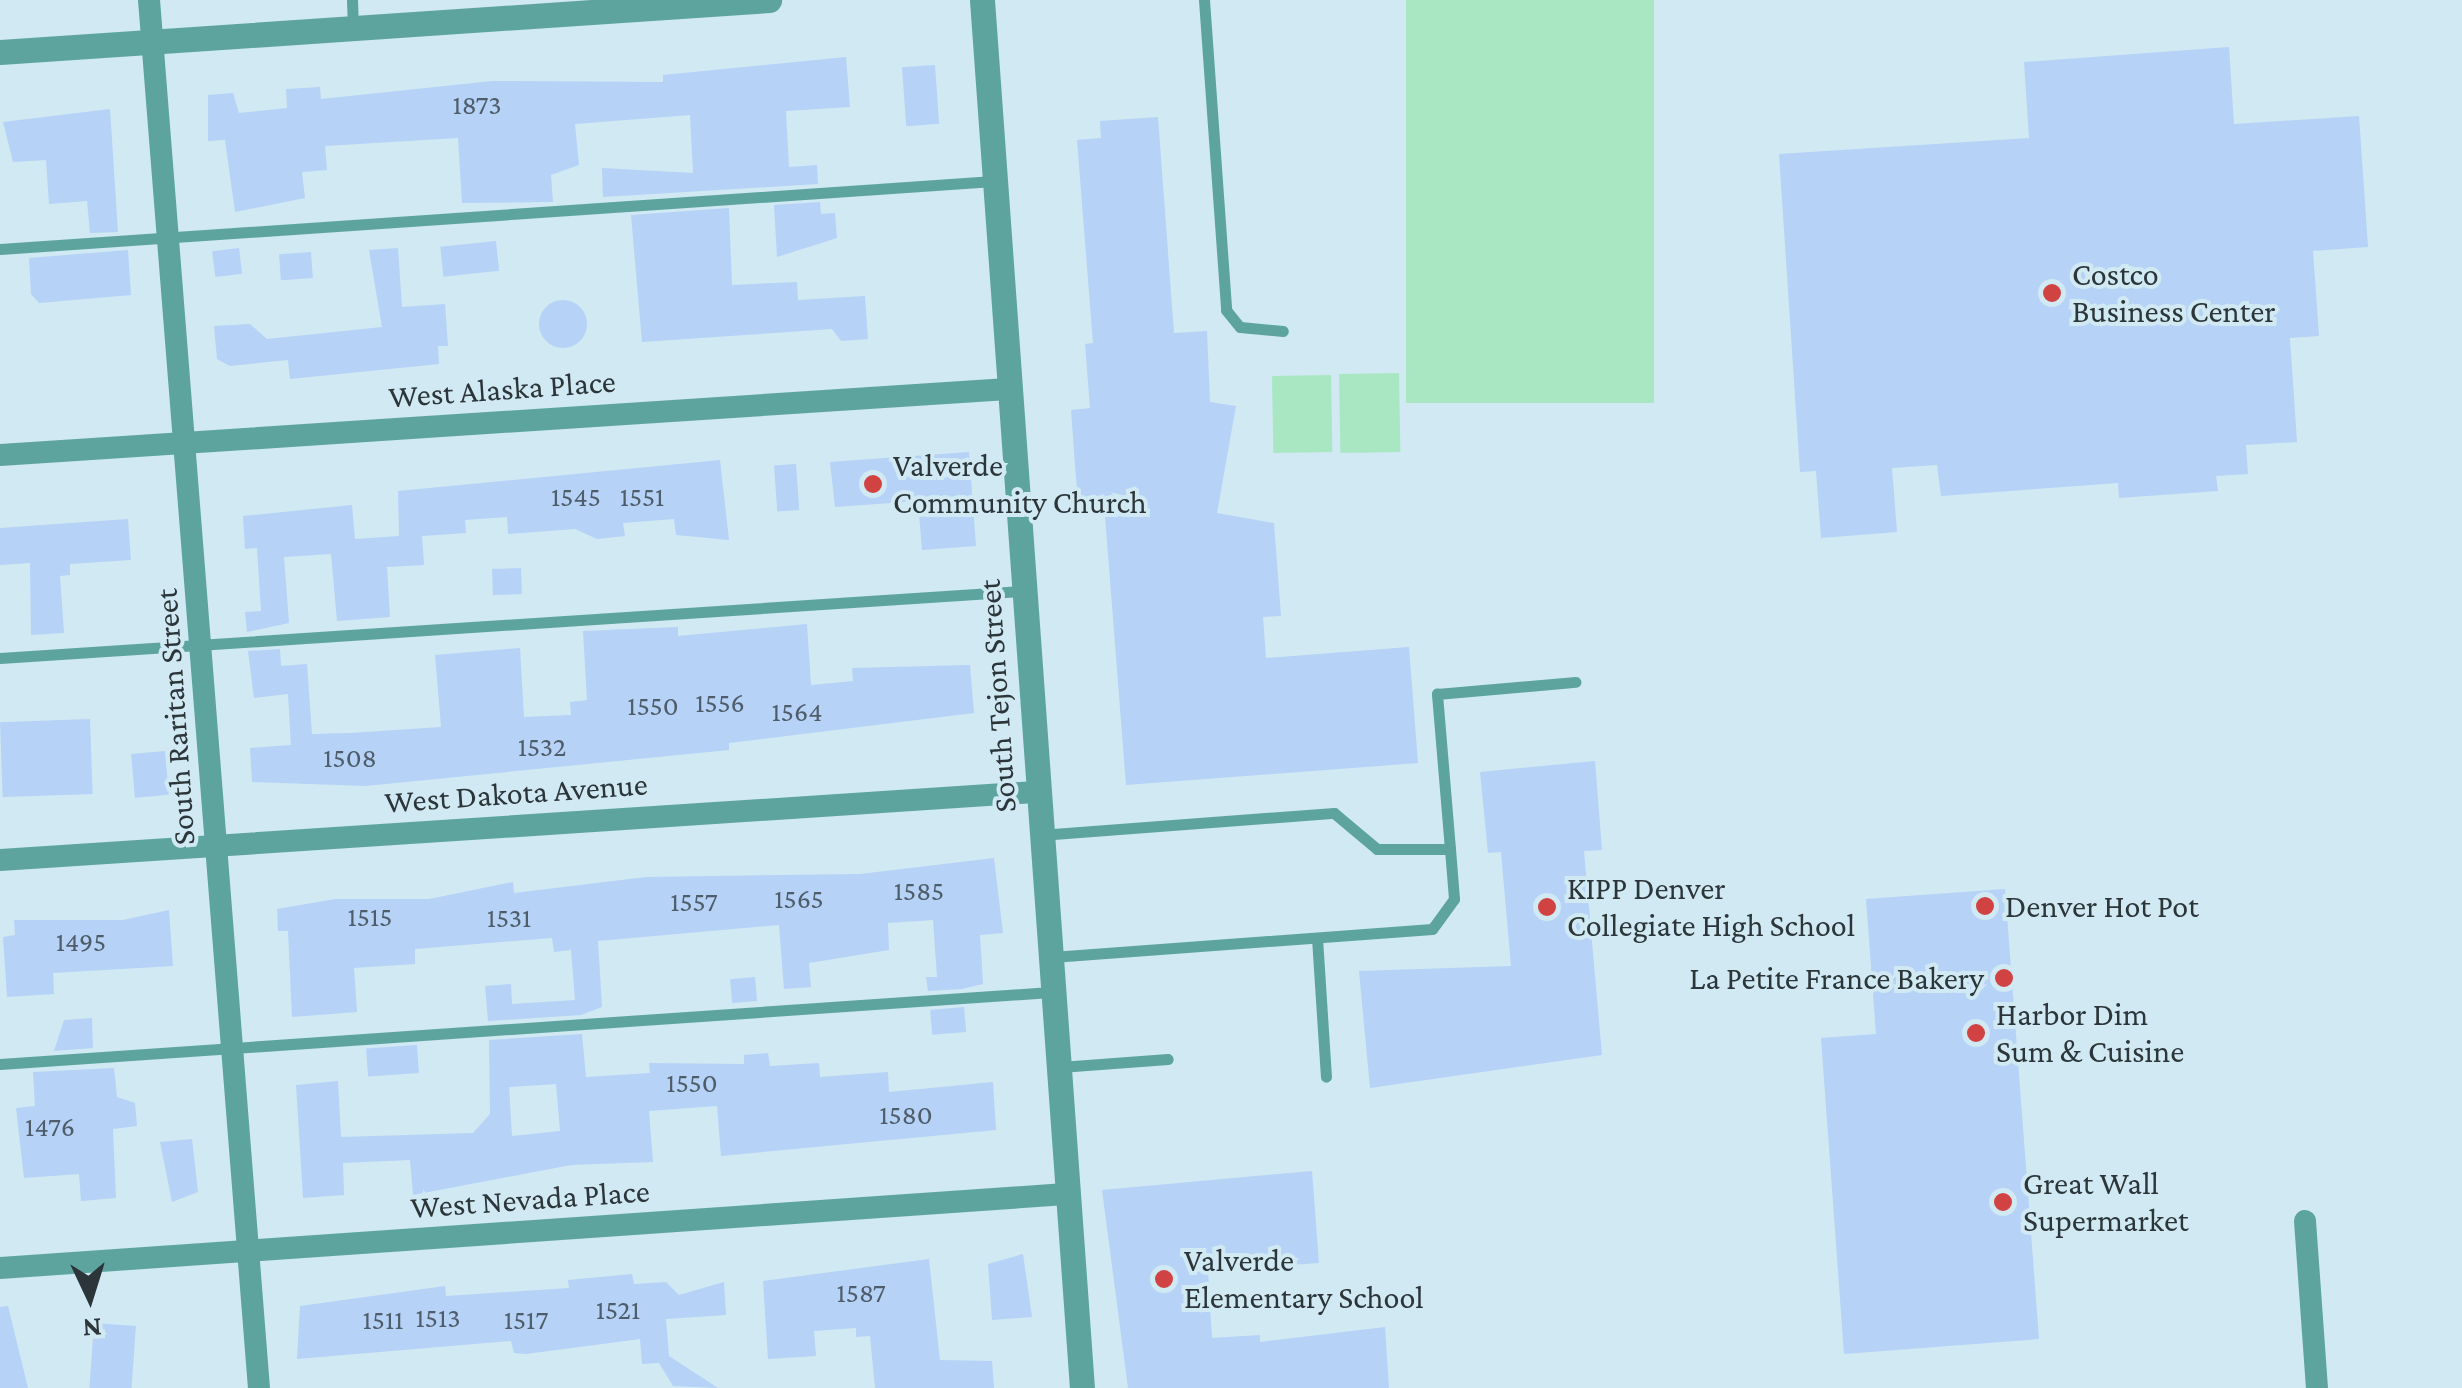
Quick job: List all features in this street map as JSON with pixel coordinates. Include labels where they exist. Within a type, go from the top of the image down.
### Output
[{"type":"street","name":"South Raritan Street","points":[[150,0],[259,1388]]},
{"type":"street","points":[[0,52],[353,28],[558,7],[764,0]]},
{"type":"street","name":"South Tejon Street","points":[[982,0],[1039,835],[1082,1388]]},
{"type":"street","name":"West Alaska Place","points":[[0,454],[1008,389]]},
{"type":"street","name":"West Dakota Avenue","points":[[0,860],[1036,792]]},
{"type":"street","name":"West Nevada Place","points":[[0,1268],[1066,1194]]},
{"type":"street","points":[[2305,1222],[2317,1388]]},
{"type":"lane","points":[[352,0],[353,28]]},
{"type":"lane","points":[[1204,0],[1226,310],[1240,327],[1283,331]]},
{"type":"lane","points":[[0,248],[994,181]]},
{"type":"lane","points":[[0,658],[1022,591]]},
{"type":"lane","points":[[1048,958],[1432,929],[1454,899],[1437,694],[1574,682]]},
{"type":"lane","points":[[1039,835],[1334,813],[1377,849],[1450,848]]},
{"type":"lane","points":[[1316,938],[1326,1077]]},
{"type":"lane","points":[[0,1064],[1051,992]]},
{"type":"lane","points":[[1056,1068],[1168,1059]]},
{"type":"green space","points":[[1406,0],[1654,0],[1654,403],[1406,403]]},
{"type":"green space","points":[[1399,373],[1400,452],[1340,453],[1339,374]]},
{"type":"green space","points":[[1331,375],[1332,452],[1273,453],[1272,376]]},
{"type":"building","name":"Costco Business Center","points":[[2229,47],[2234,124],[2359,116],[2368,247],[2313,251],[2319,336],[2290,338],[2297,442],[2246,445],[2248,474],[2216,476],[2218,491],[2119,498],[2118,483],[1941,496],[1937,465],[1892,468],[1897,532],[1821,538],[1816,471],[1800,472],[1779,154],[2029,138],[2024,62]]},
{"type":"building","points":[[846,57],[850,107],[786,111],[789,167],[817,165],[818,184],[603,197],[602,168],[693,173],[690,115],[575,124],[579,165],[551,175],[553,202],[462,203],[458,138],[325,146],[327,170],[302,172],[305,198],[235,212],[225,140],[208,141],[208,95],[233,93],[239,113],[287,108],[286,89],[320,87],[321,99],[492,81],[663,82],[663,75]]},
{"type":"building","points":[[935,65],[939,124],[906,126],[902,67]]},
{"type":"building","points":[[110,109],[118,232],[90,233],[87,201],[49,204],[46,160],[13,162],[3,122]]},
{"type":"building","points":[[1158,117],[1174,333],[1207,331],[1210,402],[1236,406],[1217,513],[1274,523],[1281,616],[1263,617],[1266,658],[1409,647],[1418,763],[1126,785],[1104,503],[1078,505],[1071,410],[1090,408],[1085,344],[1093,343],[1077,140],[1101,138],[1100,121]]},
{"type":"building","points":[[820,202],[821,214],[835,213],[837,238],[777,257],[774,205]]},
{"type":"building","points":[[729,208],[732,285],[797,282],[798,300],[865,296],[868,339],[841,341],[832,329],[642,342],[631,215]]},
{"type":"building","points":[[496,241],[499,271],[443,277],[440,247]]},
{"type":"building","points":[[239,248],[242,274],[215,277],[212,251]]},
{"type":"building","points":[[398,248],[402,307],[445,304],[448,346],[438,346],[439,364],[290,379],[288,360],[230,366],[217,359],[214,326],[250,324],[267,339],[382,327],[369,250]]},
{"type":"building","points":[[128,250],[131,295],[39,303],[31,294],[29,258]]},
{"type":"building","points":[[311,252],[313,278],[281,280],[279,254]]},
{"type":"building","points":[[563,300],[580,307],[587,324],[580,341],[563,348],[546,341],[539,324],[546,307]]},
{"type":"building","name":"Valverde Community Church","points":[[969,452],[976,546],[922,550],[918,501],[835,507],[830,462]]},
{"type":"building","points":[[720,460],[729,540],[676,535],[674,519],[623,523],[625,536],[597,539],[575,529],[508,534],[507,517],[465,520],[466,533],[422,536],[424,565],[387,567],[390,617],[337,621],[331,554],[284,557],[289,623],[247,632],[245,612],[261,611],[257,548],[245,549],[243,516],[352,505],[355,539],[399,536],[398,491]]},
{"type":"building","points":[[796,464],[799,510],[777,511],[774,466]]},
{"type":"building","points":[[128,519],[131,560],[70,564],[70,575],[60,576],[64,633],[31,635],[30,563],[0,565],[0,528]]},
{"type":"building","points":[[521,568],[522,594],[493,595],[492,569]]},
{"type":"building","points":[[807,624],[811,685],[853,681],[852,668],[970,665],[974,713],[729,743],[729,750],[365,786],[252,782],[250,748],[291,745],[288,694],[254,698],[248,651],[280,649],[281,666],[307,664],[312,734],[350,733],[441,727],[435,655],[520,648],[524,717],[571,715],[570,702],[587,700],[583,631],[678,627],[678,636]]},
{"type":"building","points":[[90,719],[93,794],[3,797],[0,722]]},
{"type":"building","points":[[165,751],[169,795],[135,798],[131,754]]},
{"type":"building","name":"KIPP Denver Collegiate High School","points":[[1595,761],[1602,850],[1584,851],[1602,1055],[1370,1088],[1359,971],[1511,966],[1501,852],[1488,853],[1480,772]]},
{"type":"building","points":[[994,858],[1003,933],[980,935],[983,984],[962,989],[928,991],[926,977],[937,977],[933,920],[888,923],[889,950],[809,963],[811,987],[784,989],[779,925],[598,941],[602,1007],[581,1015],[488,1021],[485,986],[511,984],[512,1004],[575,1000],[571,950],[554,952],[552,938],[415,949],[415,964],[354,968],[357,1012],[292,1017],[288,931],[278,931],[277,909],[335,899],[429,899],[513,882],[514,893],[646,877],[860,874]]},
{"type":"building","points":[[2005,889],[2039,1339],[1844,1354],[1821,1038],[1876,1034],[1866,899]]},
{"type":"building","points":[[169,910],[173,966],[53,973],[54,994],[7,997],[3,937],[15,935],[14,920],[123,920]]},
{"type":"building","points":[[755,977],[757,1001],[732,1003],[730,979]]},
{"type":"building","points":[[964,1007],[966,1032],[932,1035],[930,1010]]},
{"type":"building","points":[[92,1018],[93,1048],[54,1051],[64,1020]]},
{"type":"building","points":[[582,1034],[586,1077],[650,1073],[649,1063],[744,1064],[744,1055],[768,1053],[770,1066],[819,1063],[820,1077],[888,1072],[889,1092],[993,1082],[996,1130],[721,1156],[717,1106],[649,1111],[653,1162],[571,1165],[413,1195],[410,1160],[343,1163],[344,1195],[303,1198],[296,1085],[338,1081],[341,1137],[473,1133],[490,1114],[489,1040]],"holes":[[[556,1084],[560,1131],[512,1136],[509,1087]]]},
{"type":"building","points":[[417,1045],[419,1073],[368,1076],[366,1049]]},
{"type":"building","points":[[114,1068],[117,1097],[135,1103],[137,1126],[113,1129],[116,1198],[81,1201],[79,1174],[24,1178],[16,1108],[35,1106],[33,1072]]},
{"type":"building","points":[[192,1139],[198,1192],[172,1202],[160,1142]]},
{"type":"building","name":"Valverde Elementary School","points":[[1312,1171],[1319,1263],[1208,1271],[1212,1338],[1260,1335],[1260,1342],[1385,1327],[1389,1388],[1128,1388],[1102,1190]]},
{"type":"building","points":[[1023,1254],[1032,1317],[992,1320],[988,1264]]},
{"type":"building","points":[[929,1259],[940,1360],[992,1361],[994,1388],[875,1388],[870,1336],[856,1337],[856,1328],[814,1331],[816,1356],[768,1359],[763,1281]]},
{"type":"building","points":[[632,1274],[634,1284],[666,1282],[679,1295],[724,1282],[726,1315],[666,1319],[669,1356],[718,1388],[673,1386],[659,1363],[642,1364],[640,1339],[526,1354],[514,1353],[511,1341],[297,1359],[300,1306],[445,1286],[446,1296],[569,1288],[568,1280]]},
{"type":"building","points":[[8,1306],[28,1388],[0,1388],[0,1307]]},
{"type":"building","points":[[94,1323],[136,1326],[132,1388],[89,1388]]},
{"type":"place","name":"Costco Business Center","points":[[2052,293]]},
{"type":"place","name":"Valverde Community Church","points":[[873,484]]},
{"type":"place","name":"Denver Hot Pot","points":[[1985,906]]},
{"type":"place","name":"KIPP Denver Collegiate High School","points":[[1547,907]]},
{"type":"place","name":"La Petite France Bakery","points":[[2004,978]]},
{"type":"place","name":"Harbor Dim Sum & Cuisine","points":[[1976,1033]]},
{"type":"place","name":"Great Wall Supermarket","points":[[2003,1202]]},
{"type":"place","name":"Valverde Elementary School","points":[[1164,1279]]}]
